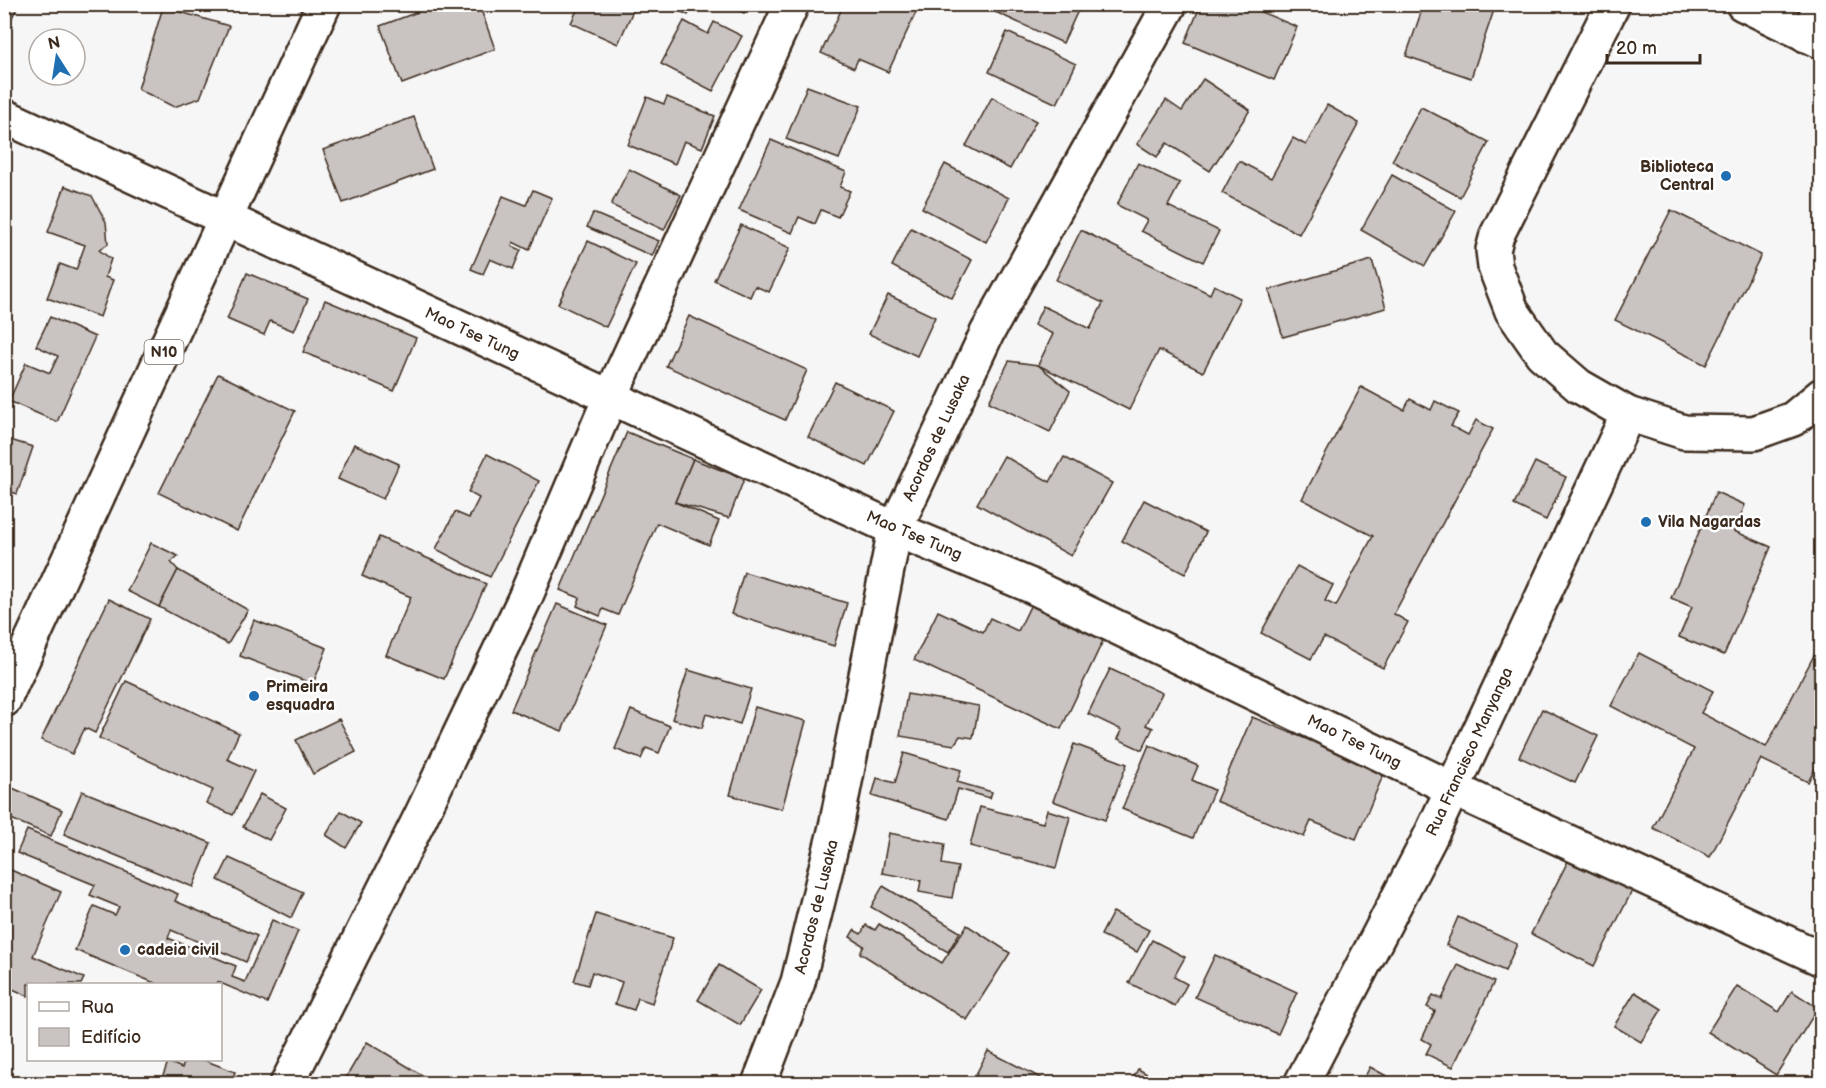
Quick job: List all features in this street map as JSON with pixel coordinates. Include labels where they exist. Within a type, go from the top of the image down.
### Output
[{"type":"street","name":"N10","points":[[4,699],[324,4]]},
{"type":"street","points":[[287,1083],[420,818],[520,609],[610,398],[792,4]]},
{"type":"street","name":"Acordos de Lusaka","points":[[759,1083],[798,982],[825,872],[895,529],[987,333],[1170,4]]},
{"type":"street","points":[[1612,4],[1497,235],[1493,250],[1495,267],[1512,311],[1542,354],[1579,386],[1628,414],[1684,432],[1754,433],[1793,419],[1821,395]]},
{"type":"street","points":[[1743,4],[1814,39],[1821,6]]},
{"type":"street","name":"Mao Tse Tung","points":[[4,116],[895,529],[1029,585],[1453,789],[1821,959]]},
{"type":"street","name":"Rua Francisco Manyanga","points":[[1300,1083],[1453,789],[1628,414]]},
{"type":"building","points":[[4,4],[19,4],[4,33]]},
{"type":"building","points":[[439,4],[479,4],[495,49],[402,84],[380,26]]},
{"type":"building","points":[[580,4],[636,4],[618,44],[571,23]]},
{"type":"building","points":[[665,4],[693,4],[688,15]]},
{"type":"building","points":[[726,4],[748,4],[744,13]]},
{"type":"building","points":[[844,4],[919,6],[888,72],[858,59],[854,68],[821,53]]},
{"type":"building","points":[[978,4],[1081,4],[1063,43]]},
{"type":"building","points":[[1201,4],[1242,4],[1297,27],[1274,80],[1185,43]]},
{"type":"building","points":[[1424,4],[1496,4],[1471,78],[1406,56]]},
{"type":"building","points":[[163,7],[229,26],[200,98],[174,107],[138,89]]},
{"type":"building","points":[[684,21],[708,34],[714,22],[742,36],[713,91],[661,64]]},
{"type":"building","points":[[1007,32],[1076,64],[1057,104],[989,72]]},
{"type":"building","points":[[1203,79],[1250,110],[1210,171],[1167,143],[1157,157],[1137,144],[1166,100],[1182,111]]},
{"type":"building","points":[[807,86],[861,106],[839,159],[786,139]]},
{"type":"building","points":[[647,97],[664,104],[667,97],[715,116],[702,148],[684,141],[675,164],[628,145]]},
{"type":"building","points":[[992,97],[1036,121],[1010,169],[966,146]]},
{"type":"building","points":[[1327,105],[1359,123],[1299,234],[1222,193],[1239,161],[1271,178],[1293,138],[1306,145]]},
{"type":"building","points":[[1421,107],[1489,142],[1460,197],[1392,161]]},
{"type":"building","points":[[414,117],[433,169],[343,203],[323,150]]},
{"type":"building","points":[[771,140],[846,172],[840,187],[850,191],[838,217],[821,210],[815,224],[799,217],[792,233],[739,210]]},
{"type":"building","points":[[1138,163],[1180,183],[1168,206],[1219,231],[1203,262],[1141,231],[1147,220],[1117,205]]},
{"type":"building","points":[[945,164],[1009,198],[986,242],[922,208]]},
{"type":"building","points":[[629,169],[681,195],[664,230],[611,205]]},
{"type":"building","points":[[1392,175],[1456,211],[1425,266],[1361,230]]},
{"type":"building","points":[[65,186],[92,196],[106,222],[108,244],[99,250],[111,259],[105,277],[113,280],[100,317],[47,298],[60,264],[76,270],[85,245],[48,232]]},
{"type":"building","points":[[533,190],[552,198],[529,250],[513,242],[512,246],[521,250],[513,269],[490,259],[483,274],[471,269],[503,196],[526,205]]},
{"type":"building","points":[[1671,210],[1761,255],[1706,365],[1615,320]]},
{"type":"building","points":[[593,213],[659,241],[652,256],[587,227]]},
{"type":"building","points":[[741,225],[790,248],[769,292],[755,286],[750,297],[714,280]]},
{"type":"building","points":[[911,228],[972,260],[952,298],[892,266]]},
{"type":"building","points":[[1081,230],[1210,294],[1214,285],[1240,298],[1203,372],[1159,350],[1129,410],[1038,365],[1053,334],[1034,325],[1043,306],[1090,329],[1103,303],[1056,280]]},
{"type":"building","points":[[588,241],[636,264],[606,327],[558,304]]},
{"type":"building","points":[[1372,260],[1386,308],[1283,337],[1269,290]]},
{"type":"building","points":[[247,273],[308,299],[294,331],[270,321],[264,335],[227,319]]},
{"type":"building","points":[[888,295],[935,317],[917,356],[869,334]]},
{"type":"building","points":[[325,300],[416,338],[394,391],[303,352]]},
{"type":"building","points":[[689,316],[807,370],[785,420],[666,366]]},
{"type":"building","points":[[50,317],[95,337],[57,422],[9,401],[26,363],[50,373],[58,356],[36,346]]},
{"type":"building","points":[[1009,361],[1038,365],[1070,391],[1050,432],[989,402]]},
{"type":"building","points":[[218,374],[295,411],[237,531],[159,493]]},
{"type":"building","points":[[835,382],[894,411],[867,466],[808,437]]},
{"type":"building","points":[[1361,387],[1404,410],[1410,399],[1431,410],[1435,401],[1459,413],[1451,426],[1468,435],[1476,420],[1493,429],[1394,614],[1408,622],[1383,668],[1324,637],[1311,659],[1261,633],[1297,566],[1333,585],[1325,601],[1336,606],[1373,536],[1302,499]]},
{"type":"building","points":[[627,432],[693,459],[675,502],[719,521],[709,545],[657,523],[618,615],[603,609],[600,616],[577,606],[580,598],[560,590]]},
{"type":"building","points":[[4,438],[33,447],[17,494],[4,489]]},
{"type":"building","points":[[354,444],[399,464],[383,499],[338,479]]},
{"type":"building","points":[[487,454],[539,481],[490,577],[436,549],[455,512],[469,518],[479,498],[468,492]]},
{"type":"building","points":[[1004,456],[1050,482],[1064,457],[1112,483],[1071,556],[977,504]]},
{"type":"building","points":[[693,459],[744,479],[729,518],[675,502]]},
{"type":"building","points":[[1535,462],[1566,477],[1546,520],[1514,505]]},
{"type":"building","points":[[1716,492],[1745,505],[1734,531],[1771,547],[1724,655],[1679,637],[1692,607],[1671,598]]},
{"type":"building","points":[[1144,500],[1206,532],[1185,574],[1122,541]]},
{"type":"building","points":[[379,537],[486,584],[444,679],[386,655],[411,597],[362,576]]},
{"type":"building","points":[[151,543],[178,556],[171,562],[178,570],[159,607],[127,591]]},
{"type":"building","points":[[178,570],[248,610],[228,644],[159,607]]},
{"type":"building","points":[[744,572],[847,603],[834,646],[731,614]]},
{"type":"building","points":[[1036,594],[1109,628],[1061,729],[914,660],[938,611],[983,632],[990,618],[1018,631]]},
{"type":"building","points":[[109,599],[150,619],[95,733],[85,728],[72,754],[41,740]]},
{"type":"building","points":[[557,604],[607,625],[562,731],[511,710]]},
{"type":"building","points":[[254,620],[327,648],[313,684],[240,656]]},
{"type":"building","points":[[1822,640],[1822,756],[1808,782],[1761,759],[1710,857],[1653,828],[1694,749],[1611,706],[1639,653],[1713,691],[1701,713],[1766,747]]},
{"type":"building","points":[[1110,669],[1162,693],[1146,725],[1153,728],[1142,750],[1118,739],[1122,730],[1088,714]]},
{"type":"building","points":[[688,670],[751,689],[740,724],[706,714],[702,728],[672,719]]},
{"type":"building","points":[[126,681],[239,733],[227,759],[254,771],[233,815],[206,803],[213,790],[99,738]]},
{"type":"building","points":[[907,694],[979,706],[973,738],[960,736],[954,745],[900,736]]},
{"type":"building","points":[[755,707],[806,721],[782,809],[730,795]]},
{"type":"building","points":[[1542,709],[1598,736],[1575,783],[1519,757]]},
{"type":"building","points":[[631,710],[670,726],[659,753],[646,748],[641,759],[615,749]]},
{"type":"building","points":[[1252,717],[1385,771],[1356,839],[1311,821],[1304,837],[1216,801]]},
{"type":"building","points":[[339,719],[356,752],[313,774],[296,740]]},
{"type":"building","points":[[1074,744],[1127,764],[1105,820],[1053,801]]},
{"type":"building","points":[[1149,745],[1198,766],[1192,780],[1214,790],[1193,838],[1122,809]]},
{"type":"building","points":[[904,753],[961,770],[957,782],[992,792],[990,798],[958,789],[949,819],[872,796],[877,778],[895,783]]},
{"type":"building","points":[[8,786],[62,810],[51,836],[4,816],[4,793]]},
{"type":"building","points":[[82,791],[211,843],[193,887],[64,834]]},
{"type":"building","points":[[260,794],[286,808],[269,840],[243,827]]},
{"type":"building","points":[[980,807],[1043,823],[1047,810],[1070,817],[1056,868],[970,846]]},
{"type":"building","points":[[341,811],[361,823],[346,848],[326,835]]},
{"type":"building","points":[[27,830],[178,894],[175,901],[257,936],[246,962],[171,930],[168,938],[236,966],[232,977],[245,982],[272,920],[298,931],[267,1003],[218,982],[155,983],[75,950],[94,906],[115,915],[119,907],[90,895],[95,885],[17,853]]},
{"type":"building","points":[[889,833],[945,844],[942,864],[958,867],[952,898],[919,892],[921,880],[882,873]]},
{"type":"building","points":[[1570,857],[1633,889],[1594,966],[1531,934]]},
{"type":"building","points":[[229,858],[303,892],[291,918],[218,880]]},
{"type":"building","points":[[4,867],[61,892],[33,956],[84,978],[82,983],[27,983],[27,996],[4,985]]},
{"type":"building","points":[[883,886],[960,932],[948,952],[871,907]]},
{"type":"building","points":[[1113,912],[1149,930],[1137,952],[1101,935]]},
{"type":"building","points":[[596,914],[673,938],[652,1003],[638,998],[634,1010],[615,1004],[622,982],[592,972],[588,985],[574,981]]},
{"type":"building","points":[[1458,917],[1517,944],[1505,971],[1446,945]]},
{"type":"building","points":[[879,924],[942,963],[967,925],[1010,953],[967,1020],[860,953],[864,946],[850,937],[854,930],[861,934],[866,925],[875,930]]},
{"type":"building","points":[[1152,940],[1185,957],[1174,977],[1187,984],[1175,1006],[1129,983]]},
{"type":"building","points":[[1215,955],[1297,992],[1278,1034],[1195,997]]},
{"type":"building","points":[[719,965],[761,990],[740,1025],[698,1000]]},
{"type":"building","points":[[1458,965],[1494,982],[1453,1067],[1426,1054],[1431,1044],[1422,1039],[1435,1011],[1427,1007],[1433,995],[1442,999]]},
{"type":"building","points":[[1737,986],[1779,1012],[1792,991],[1818,1008],[1776,1075],[1708,1032]]},
{"type":"building","points":[[1635,992],[1662,1009],[1641,1042],[1614,1026]]},
{"type":"building","points":[[367,1042],[437,1084],[353,1084],[345,1079]]},
{"type":"building","points":[[988,1051],[1043,1079],[1041,1084],[971,1084]]},
{"type":"building","points":[[185,1061],[207,1061],[235,1072],[231,1084],[160,1084],[168,1062],[182,1068]]},
{"type":"building","points":[[1370,1067],[1401,1084],[1361,1084]]},
{"type":"building","points":[[1138,1069],[1165,1084],[1130,1084]]},
{"type":"place","name":"Biblioteca Central","points":[[1726,176]]},
{"type":"place","name":"Vila Nagardas","points":[[1646,522]]},
{"type":"place","name":"Primeira esquadra","points":[[254,696]]},
{"type":"place","name":"cadeia civil","points":[[125,950]]}]
